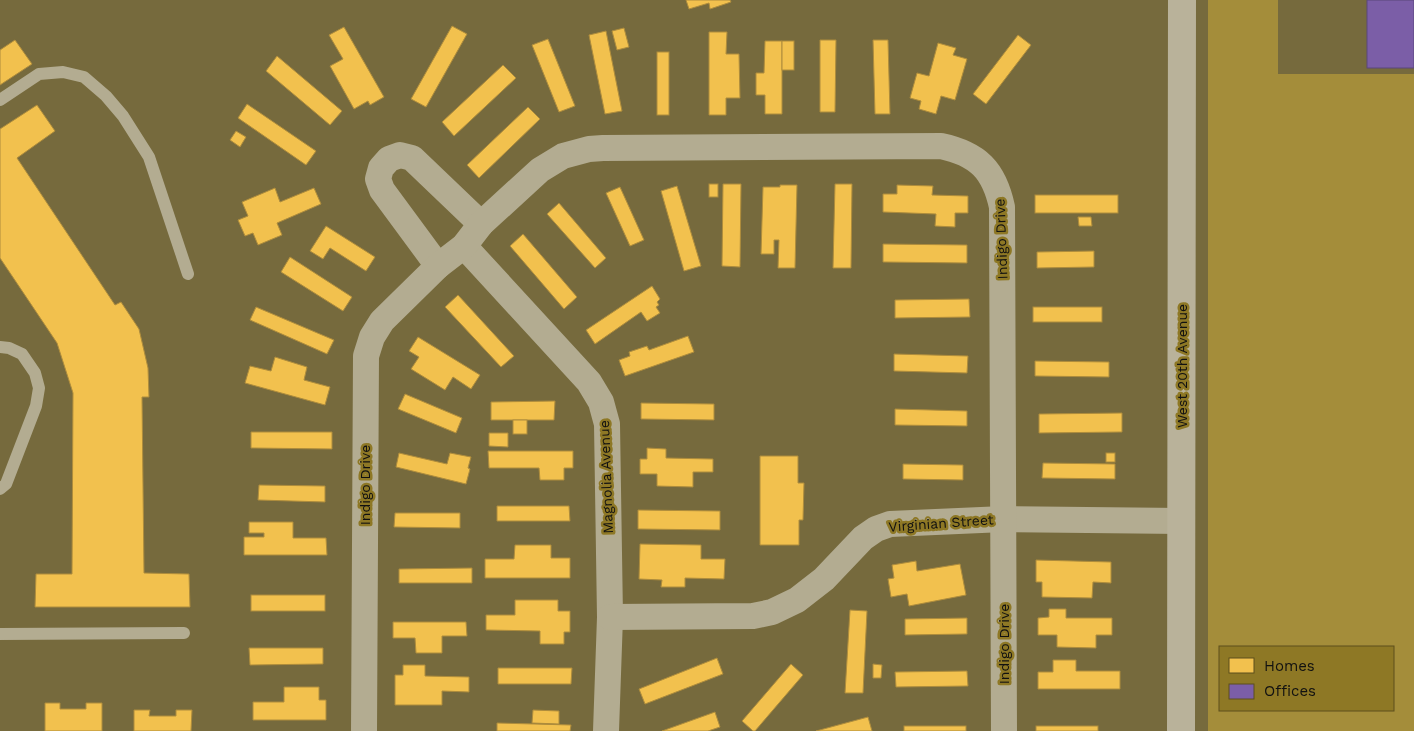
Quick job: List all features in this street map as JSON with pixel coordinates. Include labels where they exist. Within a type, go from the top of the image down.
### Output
[{"type":"main road","name":"West 20th Avenue","points":[[1182,0],[1182,731]]},
{"type":"street","name":"Indigo Drive","points":[[364,731],[366,356],[372,337],[382,320],[438,266],[464,246],[481,224],[540,170],[563,156],[589,149],[603,148],[941,146],[958,150],[978,162],[990,174],[998,190],[1002,207],[1004,731]]},
{"type":"street","points":[[438,266],[382,190],[378,179],[381,168],[389,159],[400,156],[412,158],[481,224]]},
{"type":"street","name":"Magnolia Avenue","points":[[464,246],[589,382],[601,402],[606,424],[610,617],[606,731]]},
{"type":"street","name":"Virginian Street","points":[[610,617],[753,616],[772,612],[797,600],[824,579],[863,538],[876,529],[890,524],[1004,518],[1182,521]]},
{"type":"lane","points":[[0,100],[39,74],[63,72],[84,77],[106,96],[123,116],[149,157],[188,274]]},
{"type":"lane","points":[[0,347],[10,348],[22,354],[34,373],[39,388],[33,415],[6,484],[0,489]]},
{"type":"lane","points":[[0,634],[184,633]]},
{"type":"shaded area","points":[[1208,0],[1278,0],[1278,74],[1414,74],[1414,731],[1208,731]]},
{"type":"building: Homes","points":[[686,0],[730,0],[731,2],[710,9],[709,3],[689,9]]},
{"type":"building: Homes","points":[[452,26],[467,34],[426,107],[411,99]]},
{"type":"building: Homes","points":[[344,27],[384,97],[370,105],[368,101],[354,109],[330,66],[343,59],[329,35]]},
{"type":"building: Homes","points":[[624,28],[629,47],[617,50],[612,31]]},
{"type":"building: Homes","points":[[606,31],[622,111],[605,114],[589,35]]},
{"type":"building: Homes","points":[[709,32],[727,32],[726,54],[739,54],[740,98],[726,98],[726,115],[709,115]]},
{"type":"building: Homes","points":[[1018,35],[1031,45],[986,104],[973,94]]},
{"type":"building: Homes","points":[[548,39],[575,106],[559,112],[532,45]]},
{"type":"building: Homes","points":[[15,40],[32,64],[0,85],[0,50]]},
{"type":"building: Homes","points":[[820,40],[836,40],[835,112],[820,112]]},
{"type":"building: Homes","points":[[873,40],[888,40],[890,114],[875,114]]},
{"type":"building: Homes","points":[[765,41],[782,41],[782,114],[765,114],[765,95],[756,95],[756,73],[764,73]]},
{"type":"building: Homes","points":[[782,41],[794,41],[794,70],[782,70]]},
{"type":"building: Homes","points":[[938,43],[956,48],[953,55],[967,59],[955,100],[941,96],[936,114],[919,109],[921,101],[910,98],[917,73],[929,76]]},
{"type":"building: Homes","points":[[657,52],[669,52],[669,115],[657,115]]},
{"type":"building: Homes","points":[[277,56],[342,111],[330,125],[266,71]]},
{"type":"building: Homes","points":[[503,65],[516,78],[454,136],[442,122]]},
{"type":"building: Homes","points":[[247,104],[316,151],[306,165],[238,118]]},
{"type":"building: Homes","points":[[37,105],[55,131],[17,158],[115,305],[121,302],[139,329],[148,368],[149,397],[142,397],[144,573],[189,574],[190,607],[35,607],[36,574],[72,574],[73,393],[57,343],[0,258],[0,129]]},
{"type":"building: Homes","points":[[528,107],[540,119],[479,178],[467,165]]},
{"type":"building: Homes","points":[[236,131],[246,137],[240,147],[230,140]]},
{"type":"building: Homes","points":[[709,184],[718,184],[718,197],[709,197]]},
{"type":"building: Homes","points":[[723,184],[741,184],[740,267],[722,266]]},
{"type":"building: Homes","points":[[835,184],[852,184],[851,268],[833,268]]},
{"type":"building: Homes","points":[[780,185],[797,185],[795,268],[778,268],[779,240],[774,240],[774,254],[761,254],[763,187],[780,187]]},
{"type":"building: Homes","points":[[897,185],[933,186],[932,195],[968,196],[968,213],[955,213],[955,227],[935,226],[936,214],[883,212],[883,194],[897,194]]},
{"type":"building: Homes","points":[[677,186],[701,266],[684,271],[661,191]]},
{"type":"building: Homes","points":[[620,187],[644,240],[630,246],[606,193]]},
{"type":"building: Homes","points":[[275,188],[280,202],[314,188],[321,204],[277,223],[282,235],[258,245],[253,233],[245,236],[238,220],[248,216],[242,202]]},
{"type":"building: Homes","points":[[1035,195],[1118,195],[1118,213],[1035,213]]},
{"type":"building: Homes","points":[[559,203],[606,258],[595,268],[547,214]]},
{"type":"building: Homes","points":[[1078,217],[1091,217],[1092,226],[1079,226]]},
{"type":"building: Homes","points":[[326,226],[375,257],[366,271],[330,248],[323,259],[310,251]]},
{"type":"building: Homes","points":[[523,234],[577,297],[564,309],[510,246]]},
{"type":"building: Homes","points":[[883,244],[967,245],[967,263],[883,262]]},
{"type":"building: Homes","points":[[1094,251],[1094,267],[1037,268],[1037,252]]},
{"type":"building: Homes","points":[[290,257],[352,297],[343,311],[281,272]]},
{"type":"building: Homes","points":[[652,286],[660,299],[657,302],[659,305],[656,307],[660,313],[647,321],[641,312],[595,344],[586,330]]},
{"type":"building: Homes","points":[[458,295],[514,356],[501,367],[445,307]]},
{"type":"building: Homes","points":[[969,299],[970,317],[895,318],[895,300]]},
{"type":"building: Homes","points":[[256,307],[334,340],[327,354],[250,320]]},
{"type":"building: Homes","points":[[1033,307],[1102,307],[1102,322],[1033,322]]},
{"type":"building: Homes","points":[[688,336],[694,352],[625,376],[619,360],[630,356],[629,352],[647,346],[649,350]]},
{"type":"building: Homes","points":[[418,337],[480,375],[471,389],[453,377],[445,390],[411,369],[419,357],[409,351]]},
{"type":"building: Homes","points":[[894,354],[968,356],[967,373],[894,371]]},
{"type":"building: Homes","points":[[275,357],[307,367],[304,380],[330,387],[325,405],[245,383],[250,366],[271,371]]},
{"type":"building: Homes","points":[[1035,361],[1109,362],[1109,377],[1035,376]]},
{"type":"building: Homes","points":[[405,394],[462,418],[456,433],[398,409]]},
{"type":"building: Homes","points":[[555,401],[554,420],[491,420],[491,402]]},
{"type":"building: Homes","points":[[641,403],[714,404],[714,420],[641,419]]},
{"type":"building: Homes","points":[[895,409],[967,411],[967,426],[895,425]]},
{"type":"building: Homes","points":[[1122,413],[1122,432],[1039,433],[1039,414]]},
{"type":"building: Homes","points":[[513,420],[527,420],[527,434],[513,434]]},
{"type":"building: Homes","points":[[251,432],[332,432],[332,449],[251,448]]},
{"type":"building: Homes","points":[[489,433],[508,433],[508,447],[489,446]]},
{"type":"building: Homes","points":[[647,448],[666,449],[666,458],[713,459],[713,472],[693,472],[693,487],[657,486],[657,474],[640,474],[640,459],[647,459]]},
{"type":"building: Homes","points":[[488,451],[573,451],[573,468],[564,468],[564,480],[540,480],[539,468],[489,468]]},
{"type":"building: Homes","points":[[399,453],[447,464],[450,453],[471,457],[466,484],[396,467]]},
{"type":"building: Homes","points":[[1106,453],[1115,453],[1115,462],[1106,462]]},
{"type":"building: Homes","points":[[760,456],[798,456],[798,483],[804,483],[803,520],[799,520],[799,545],[760,545]]},
{"type":"building: Homes","points":[[1043,463],[1115,464],[1115,479],[1042,478]]},
{"type":"building: Homes","points":[[903,464],[963,465],[963,480],[903,479]]},
{"type":"building: Homes","points":[[259,485],[325,486],[325,502],[258,500]]},
{"type":"building: Homes","points":[[497,506],[569,506],[570,521],[497,521]]},
{"type":"building: Homes","points":[[638,510],[720,511],[720,530],[638,529]]},
{"type":"building: Homes","points":[[395,513],[460,513],[460,528],[394,527]]},
{"type":"building: Homes","points":[[249,522],[293,522],[293,538],[326,538],[327,555],[244,555],[244,537],[264,537],[264,533],[249,533]]},
{"type":"building: Homes","points":[[640,544],[701,545],[701,559],[725,559],[724,579],[685,578],[685,587],[661,587],[662,580],[639,579]]},
{"type":"building: Homes","points":[[515,545],[551,545],[551,558],[570,558],[570,578],[485,578],[485,559],[514,559]]},
{"type":"building: Homes","points":[[1036,560],[1111,562],[1111,583],[1093,582],[1092,598],[1042,597],[1042,582],[1036,582]]},
{"type":"building: Homes","points":[[916,561],[917,571],[960,564],[966,595],[909,606],[907,594],[891,597],[888,579],[894,578],[892,565]]},
{"type":"building: Homes","points":[[472,568],[472,583],[399,583],[399,569]]},
{"type":"building: Homes","points":[[251,595],[325,595],[325,611],[251,611]]},
{"type":"building: Homes","points":[[515,600],[558,600],[558,611],[570,611],[570,632],[564,632],[564,644],[540,644],[540,631],[486,630],[486,615],[515,615]]},
{"type":"building: Homes","points":[[1049,609],[1066,609],[1066,618],[1112,618],[1112,635],[1096,635],[1096,648],[1057,647],[1057,635],[1038,635],[1038,618],[1049,617]]},
{"type":"building: Homes","points":[[850,610],[867,611],[863,693],[845,693]]},
{"type":"building: Homes","points":[[967,618],[967,634],[905,635],[905,619]]},
{"type":"building: Homes","points":[[393,622],[466,622],[467,636],[442,636],[442,653],[416,653],[415,638],[393,638]]},
{"type":"building: Homes","points":[[249,648],[323,648],[323,664],[250,665]]},
{"type":"building: Homes","points":[[717,658],[723,674],[645,704],[639,689]]},
{"type":"building: Homes","points":[[1053,660],[1076,660],[1076,671],[1120,671],[1120,689],[1038,689],[1038,672],[1053,672]]},
{"type":"building: Homes","points":[[791,664],[803,675],[753,731],[742,721]]},
{"type":"building: Homes","points":[[873,664],[882,665],[881,678],[873,678]]},
{"type":"building: Homes","points":[[403,665],[425,665],[425,676],[469,677],[469,692],[442,691],[442,705],[395,705],[395,675],[403,675]]},
{"type":"building: Homes","points":[[498,668],[572,668],[571,684],[498,684]]},
{"type":"building: Homes","points":[[967,671],[968,686],[896,687],[895,672]]},
{"type":"building: Homes","points":[[284,687],[319,687],[319,700],[326,700],[326,720],[253,720],[253,702],[284,702]]},
{"type":"building: Homes","points":[[45,703],[60,703],[60,709],[86,709],[86,703],[102,703],[102,731],[45,731]]},
{"type":"building: Homes","points":[[134,710],[150,710],[149,716],[176,716],[176,710],[192,710],[191,731],[134,731]]},
{"type":"building: Homes","points":[[533,710],[559,711],[559,724],[532,723]]},
{"type":"building: Homes","points":[[715,712],[720,727],[708,731],[662,731]]},
{"type":"building: Homes","points":[[868,717],[872,731],[816,731]]},
{"type":"building: Homes","points":[[497,723],[571,725],[570,731],[497,731]]},
{"type":"building: Homes","points":[[904,726],[966,726],[966,731],[904,731]]},
{"type":"building: Homes","points":[[1036,726],[1098,726],[1098,731],[1036,731]]},
{"type":"building: Offices","points":[[1367,0],[1414,0],[1414,68],[1367,68]]}]
